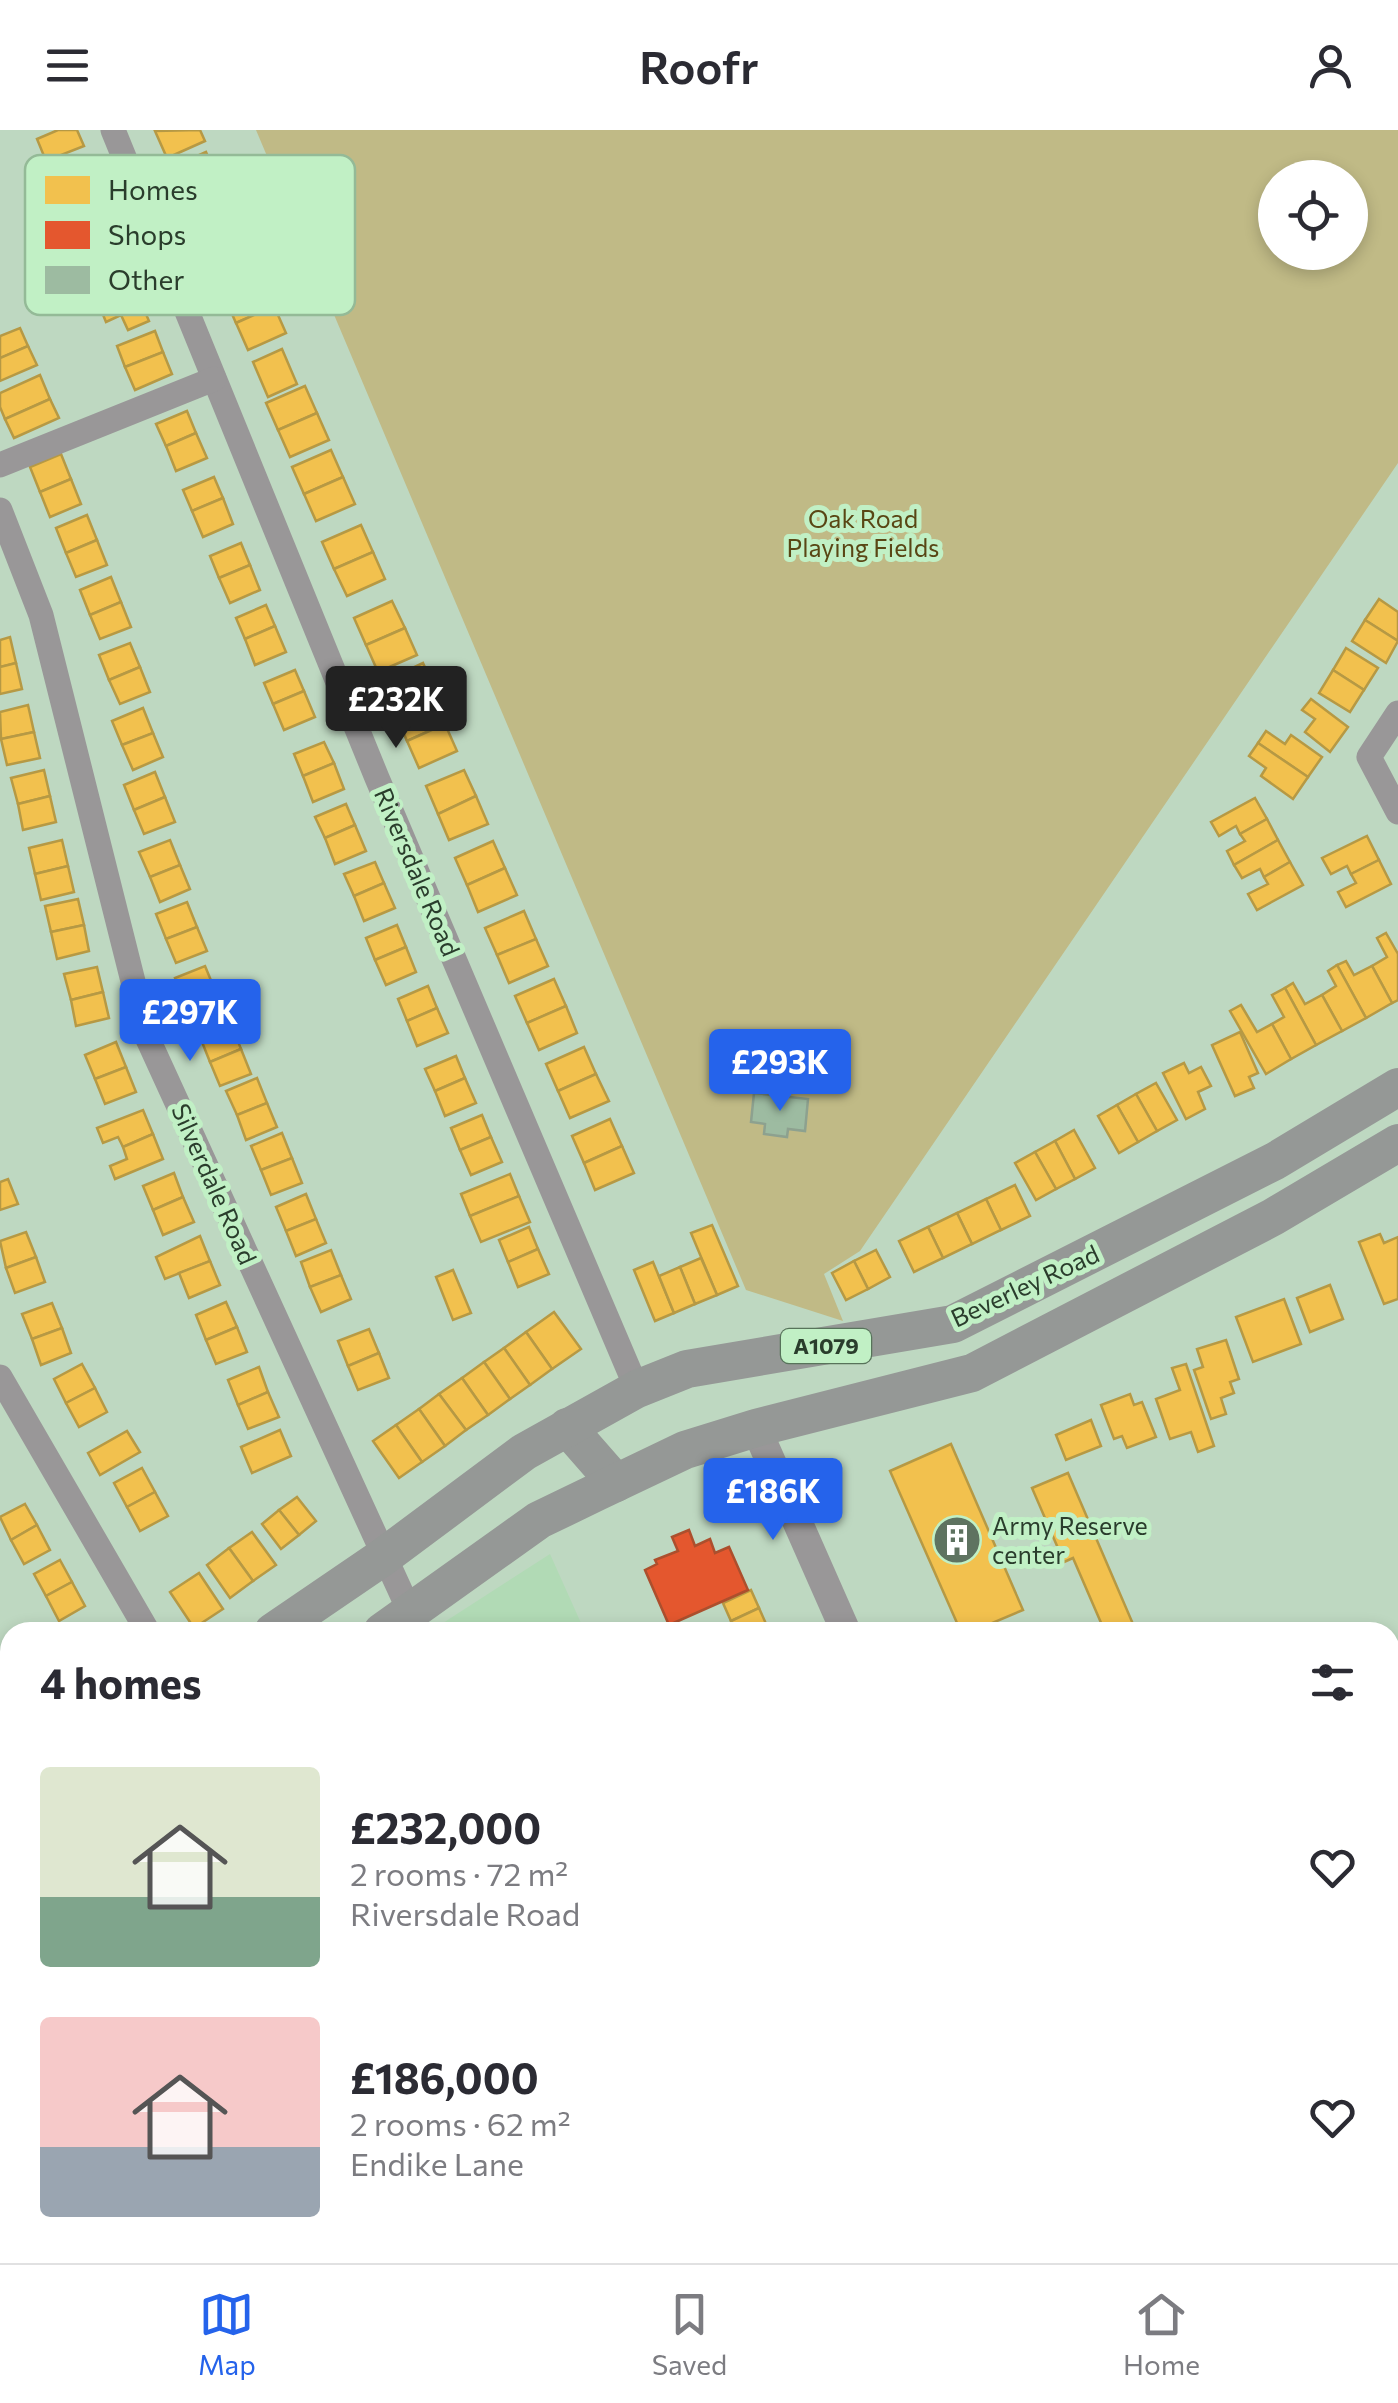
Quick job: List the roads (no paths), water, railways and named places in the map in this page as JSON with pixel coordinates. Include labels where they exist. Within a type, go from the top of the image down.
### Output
[{"type":"main road","name":"Beverley Road","points":[[288,1622],[524,1452],[637,1388],[687,1369],[953,1324],[1275,1162],[1398,1088]]},
{"type":"main road","name":"Beverley Road","points":[[396,1622],[539,1520],[685,1450],[972,1373],[1273,1217],[1398,1144]]},
{"type":"main road","points":[[1146,1228],[1167,1272]]},
{"type":"main road","points":[[567,1427],[616,1483]]},
{"type":"street","name":"Riversdale Road","points":[[112,130],[122,155]]},
{"type":"street","name":"Riversdale Road","points":[[188,315],[377,778],[637,1388]]},
{"type":"street","points":[[0,464],[214,379]]},
{"type":"street","name":"Silverdale Road","points":[[0,510],[41,614],[147,1037],[383,1557],[396,1622]]},
{"type":"street","points":[[1398,713],[1369,756],[1398,812]]},
{"type":"street","points":[[0,1377],[142,1622]]},
{"type":"street","points":[[756,1428],[842,1622]]},
{"type":"place","name":"Army Reserve center","points":[[957,1540]]},
{"type":"park label","name":"Oak Road Playing Fields","points":[[863,534]]}]
